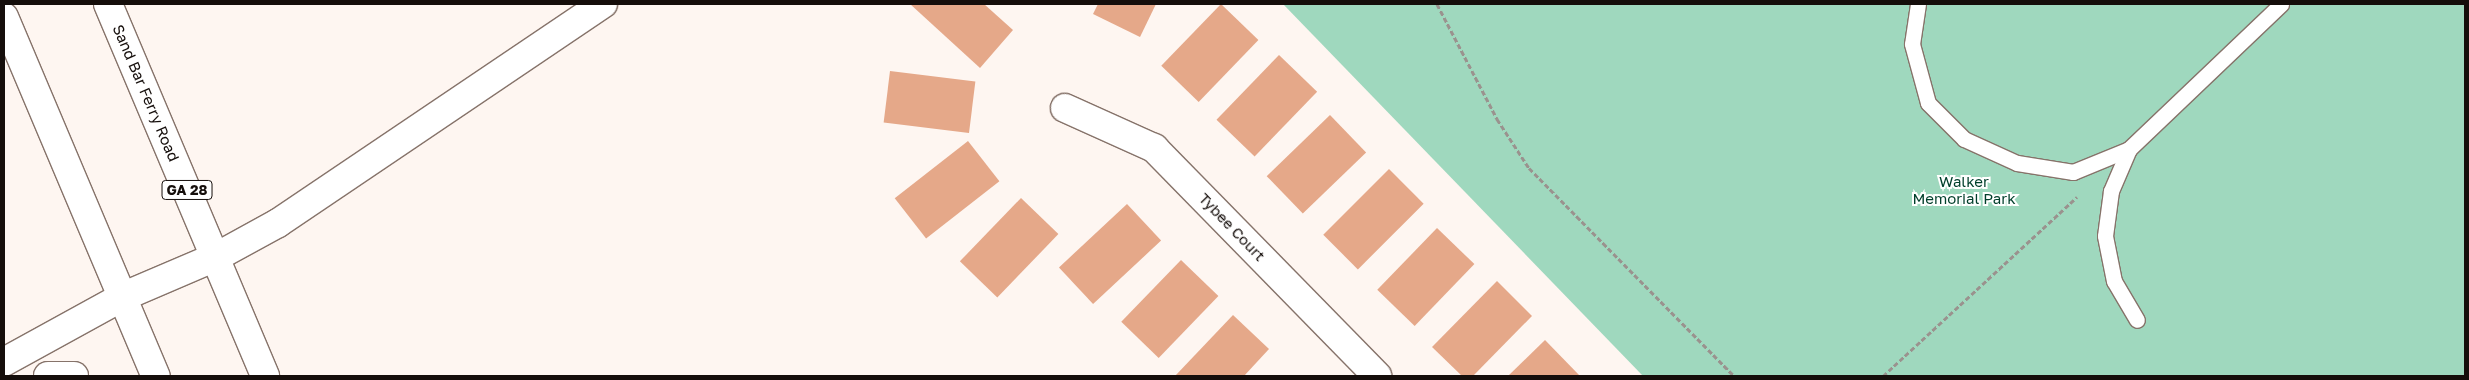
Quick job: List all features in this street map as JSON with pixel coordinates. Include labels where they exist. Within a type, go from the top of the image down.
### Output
[{"type":"main road","name":"Sand Bar Ferry Road","points":[[108,4],[265,376]]},
{"type":"main road","points":[[4,362],[122,297],[216,257],[278,223],[604,4]]},
{"type":"main road","points":[[4,17],[156,376]]},
{"type":"main road","name":"Tybee Court","points":[[1066,108],[1154,148],[1377,376]]},
{"type":"main road","points":[[48,376],[74,376]]},
{"type":"lane","points":[[1918,4],[1912,44],[1928,103],[1964,139],[2017,163],[2073,172],[2129,149],[2281,4]]},
{"type":"lane","points":[[2129,149],[2111,191],[2105,236],[2114,281],[2137,320]]},
{"type":"path","points":[[1437,4],[1497,120],[1530,168],[1734,376]]},
{"type":"path","points":[[1883,376],[2086,189]]},
{"type":"green space","name":"Walker Memorial Park","points":[[1283,4],[2465,4],[2465,376],[1643,376]]},
{"type":"building","points":[[910,4],[984,4],[1013,30],[980,68]]},
{"type":"building","points":[[1098,4],[1156,4],[1140,37],[1093,14]]},
{"type":"building","points":[[1221,4],[1258,40],[1199,102],[1161,66]]},
{"type":"building","points":[[1279,55],[1317,92],[1255,157],[1216,120]]},
{"type":"building","points":[[890,71],[975,81],[969,133],[884,123]]},
{"type":"building","points":[[1330,115],[1366,152],[1303,214],[1267,176]]},
{"type":"building","points":[[968,141],[999,181],[926,238],[895,198]]},
{"type":"building","points":[[1389,169],[1424,204],[1358,269],[1323,235]]},
{"type":"building","points":[[1021,198],[1058,234],[997,297],[960,261]]},
{"type":"building","points":[[1127,204],[1161,241],[1093,304],[1059,267]]},
{"type":"building","points":[[1437,228],[1474,264],[1415,326],[1377,290]]},
{"type":"building","points":[[1181,260],[1218,296],[1159,358],[1121,322]]},
{"type":"building","points":[[1497,281],[1532,316],[1473,376],[1462,376],[1432,347]]},
{"type":"building","points":[[1233,315],[1269,349],[1244,376],[1175,376]]},
{"type":"building","points":[[1545,340],[1580,376],[1508,376]]}]
